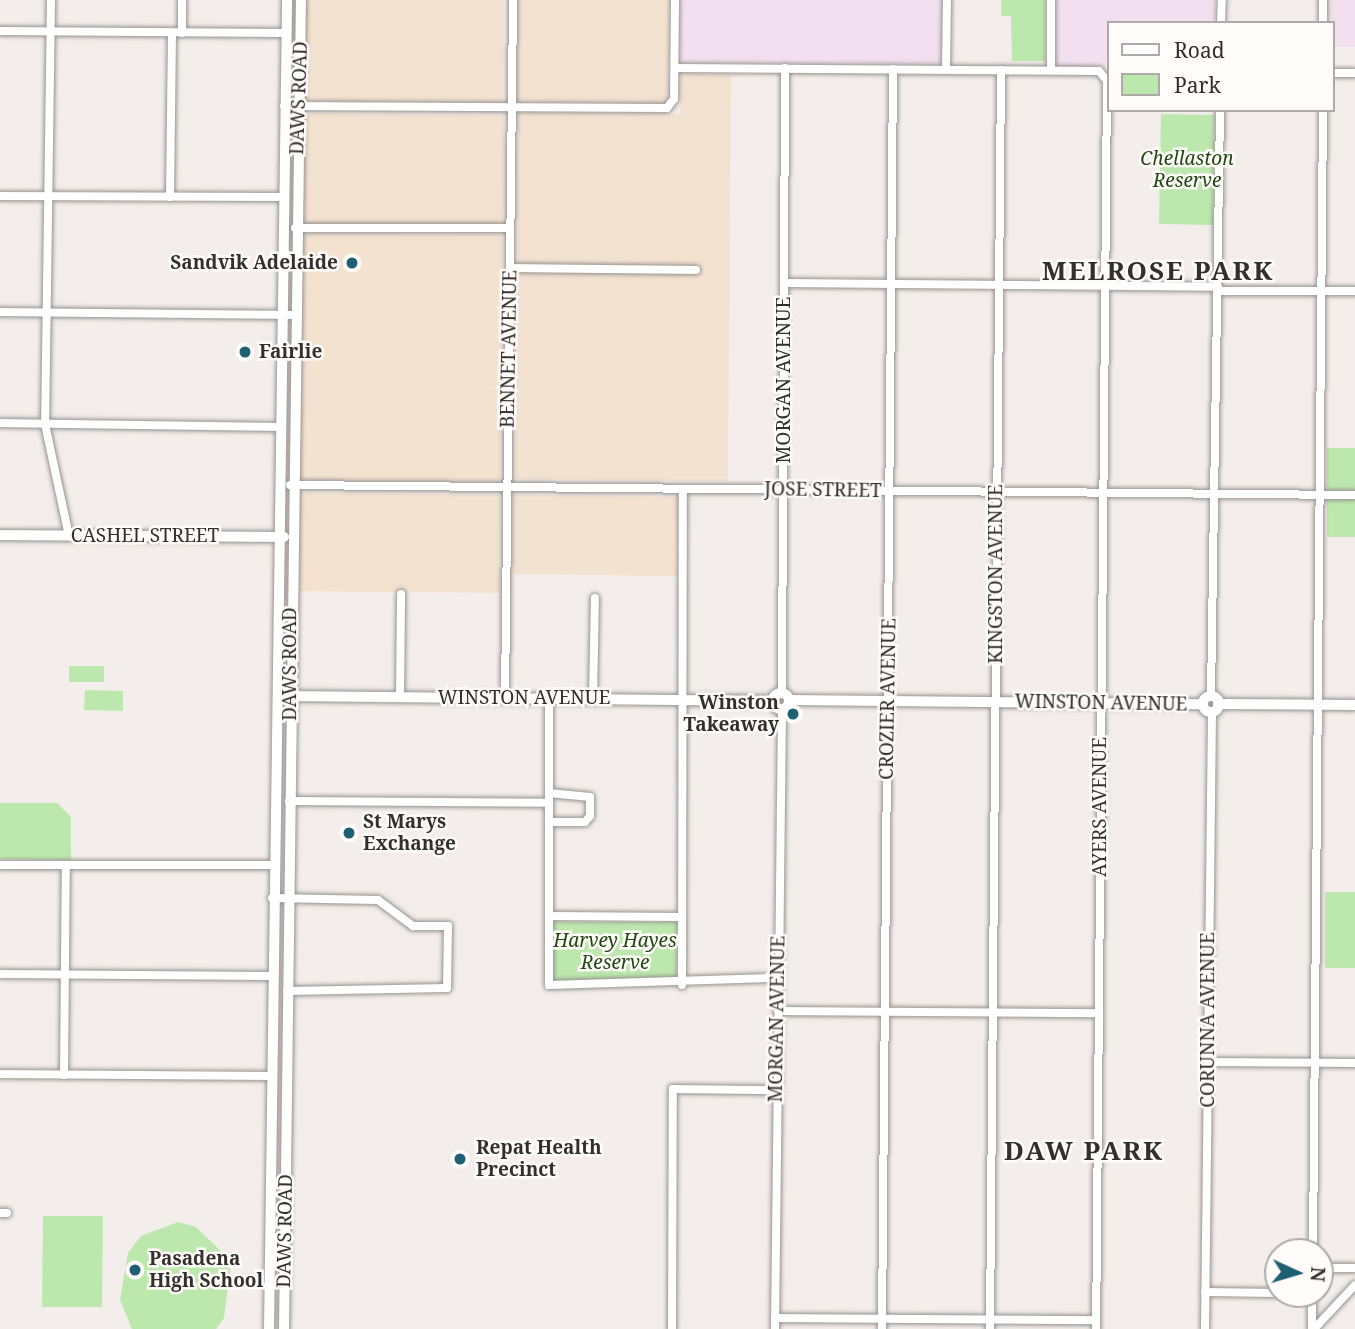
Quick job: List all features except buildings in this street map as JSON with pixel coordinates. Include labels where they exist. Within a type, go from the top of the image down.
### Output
[{"type":"main road","name":"DAWS ROAD","points":[[284,1329],[290,696],[290,485],[283,197],[286,0]]},
{"type":"main road","name":"DAWS ROAD","points":[[270,1329],[278,427],[295,228],[301,0]]},
{"type":"main road","name":"CASHEL STREET","points":[[0,535],[290,537]]},
{"type":"main road","name":"WINSTON AVENUE","points":[[274,696],[1355,705]]},
{"type":"main road","points":[[286,1052],[271,1076],[286,1095]]},
{"type":"main road","points":[[271,1214],[285,1205]]},
{"type":"main road","points":[[271,1214],[285,1220]]},
{"type":"main road","points":[[270,1329],[275,1288],[284,1284],[271,1267]]},
{"type":"street","points":[[51,0],[45,424],[69,536]]},
{"type":"street","points":[[170,197],[177,33],[182,0]]},
{"type":"street","name":"BENNET AVENUE","points":[[505,698],[513,0]]},
{"type":"street","points":[[285,106],[672,105],[676,0]]},
{"type":"street","points":[[946,69],[947,0]]},
{"type":"street","points":[[675,68],[1051,70],[1051,0]]},
{"type":"street","points":[[1222,0],[1222,21]]},
{"type":"street","points":[[1323,0],[1323,21]]},
{"type":"street","points":[[0,31],[286,33]]},
{"type":"street","name":"MORGAN AVENUE","points":[[775,1329],[784,701],[785,68]]},
{"type":"street","name":"CROZIER AVENUE","points":[[882,1329],[893,69]]},
{"type":"street","name":"KINGSTON AVENUE","points":[[990,1324],[1001,70]]},
{"type":"street","name":"AYERS AVENUE","points":[[1051,70],[1104,75],[1105,286],[1096,1325]]},
{"type":"street","points":[[1334,73],[1355,73]]},
{"type":"street","name":"CORUNNA AVENUE","points":[[1205,1329],[1211,493],[1218,289],[1220,112]]},
{"type":"street","points":[[1312,1238],[1323,112]]},
{"type":"street","points":[[0,196],[283,197]]},
{"type":"street","points":[[295,228],[510,228]]},
{"type":"street","points":[[510,268],[695,270]]},
{"type":"street","points":[[784,283],[1355,291]]},
{"type":"street","points":[[0,312],[286,315]]},
{"type":"street","points":[[0,423],[278,427]]},
{"type":"street","name":"JOSE STREET","points":[[290,485],[1355,495]]},
{"type":"street","points":[[682,985],[683,489]]},
{"type":"street","points":[[400,697],[401,594]]},
{"type":"street","points":[[593,699],[595,598]]},
{"type":"street","points":[[549,699],[548,985],[682,985],[778,978]]},
{"type":"street","points":[[289,802],[590,797],[590,816],[585,822],[549,822]]},
{"type":"street","points":[[0,865],[273,865]]},
{"type":"street","points":[[64,1074],[66,866]]},
{"type":"street","points":[[272,898],[378,900],[413,926],[448,926],[447,988],[287,991]]},
{"type":"street","points":[[549,916],[682,917]]},
{"type":"street","points":[[0,974],[272,976]]},
{"type":"street","points":[[778,1011],[1099,1013]]},
{"type":"street","points":[[1208,1062],[1355,1063]]},
{"type":"street","points":[[0,1074],[271,1076]]},
{"type":"street","points":[[672,1329],[673,1090],[777,1090]]},
{"type":"street","points":[[1334,1268],[1355,1268]]},
{"type":"street","points":[[1313,1329],[1355,1285]]},
{"type":"street","points":[[1205,1292],[1264,1293]]},
{"type":"street","points":[[1312,1308],[1313,1329]]},
{"type":"street","points":[[775,1318],[1096,1325]]},
{"type":"shaded area","points":[[306,0],[504,0],[503,102],[306,101]]},
{"type":"shaded area","points":[[518,0],[669,0],[667,103],[517,101]]},
{"type":"shaded area","points":[[680,0],[943,0],[943,64],[679,62]]},
{"type":"shaded area","points":[[1056,0],[1215,0],[1215,21],[1106,21],[1106,66],[1055,66]]},
{"type":"shaded area","points":[[1331,0],[1355,0],[1355,47],[1334,47],[1334,21],[1331,21]]},
{"type":"shaded area","points":[[681,74],[731,75],[728,481],[516,479],[519,113],[680,114]]},
{"type":"shaded area","points":[[304,114],[504,115],[503,225],[303,224]]},
{"type":"shaded area","points":[[299,234],[502,235],[500,482],[297,480]]},
{"type":"shaded area","points":[[295,493],[500,495],[499,593],[295,591]]},
{"type":"shaded area","points":[[513,495],[678,497],[677,576],[513,574]]},
{"type":"green space","points":[[1001,0],[1045,0],[1045,61],[1012,61],[1011,16],[1001,16]]},
{"type":"green space","name":"Chellaston Reserve","points":[[1161,114],[1214,115],[1213,225],[1159,224]]},
{"type":"green space","points":[[1327,448],[1355,448],[1355,537],[1327,537]]},
{"type":"green space","points":[[69,666],[104,666],[104,682],[69,682]]},
{"type":"green space","points":[[85,690],[123,691],[123,711],[84,710]]},
{"type":"green space","points":[[0,803],[57,803],[71,817],[71,860],[0,859]]},
{"type":"green space","points":[[1325,892],[1355,892],[1355,968],[1325,968]]},
{"type":"green space","name":"Harvey Hayes Reserve","points":[[553,922],[677,922],[676,981],[553,981]]},
{"type":"green space","points":[[43,1216],[103,1216],[102,1307],[42,1307]]},
{"type":"green space","points":[[178,1222],[196,1227],[224,1254],[230,1270],[224,1318],[216,1329],[132,1329],[120,1300],[128,1253],[141,1236]]},
{"type":"place","name":"Sandvik Adelaide","points":[[352,263]]},
{"type":"place","name":"Fairlie","points":[[245,352]]},
{"type":"place","name":"Winston Takeaway","points":[[793,714]]},
{"type":"place","name":"St Marys Exchange","points":[[349,833]]},
{"type":"place","name":"Repat Health Precinct","points":[[460,1159]]},
{"type":"place","name":"Pasadena High School","points":[[135,1270]]},
{"type":"district","name":"MELROSE PARK","points":[[1158,271]]},
{"type":"district","name":"DAW PARK","points":[[1084,1151]]}]
